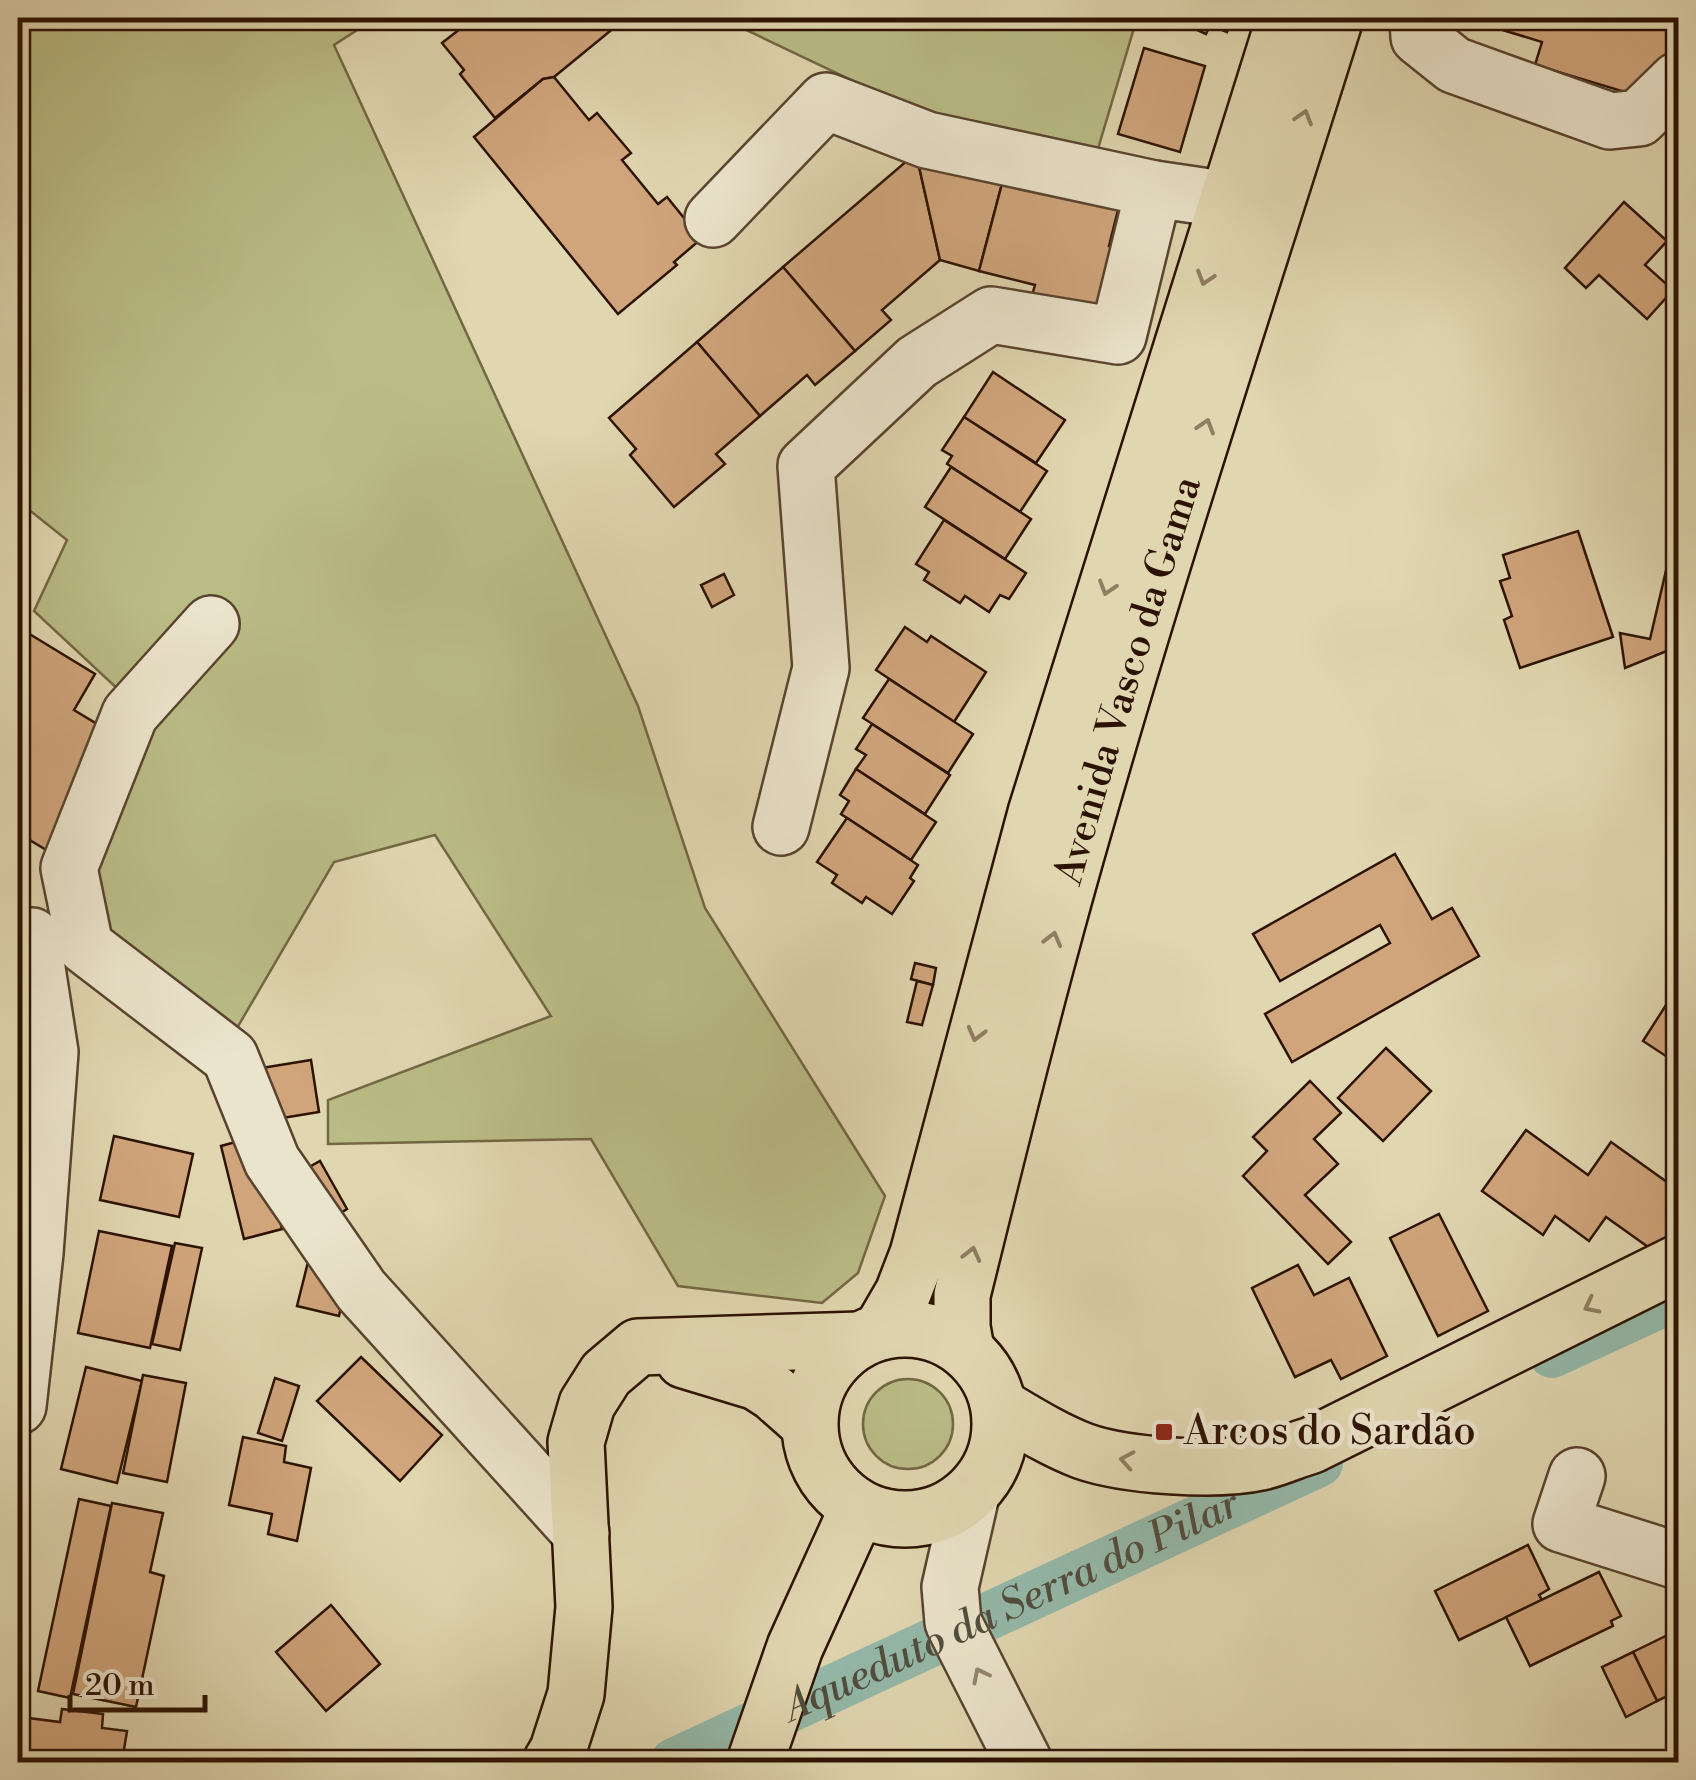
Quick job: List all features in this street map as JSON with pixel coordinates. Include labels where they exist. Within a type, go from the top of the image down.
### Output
[{"type":"main road","name":"Avenida Vasco da Gama","points":[[809,1424],[812,1398],[823,1375],[839,1355],[870,1336],[902,1293],[918,1254],[1036,813],[1285,18]]},
{"type":"main road","name":"Avenida Vasco da Gama","points":[[1000,1407],[987,1376],[966,1350],[962,1295],[1023,1046],[1082,832],[1336,18]]},
{"type":"main road","points":[[1000,1407],[1085,1452],[1195,1467],[1258,1463],[1312,1445],[1678,1262]]},
{"type":"main road","points":[[551,1762],[576,1694],[584,1607],[576,1442],[587,1404],[606,1374],[638,1347],[870,1336],[903,1328],[946,1337],[966,1350]]},
{"type":"main road","points":[[638,1347],[735,1374],[774,1393],[809,1424],[814,1454],[828,1482],[858,1508],[886,1518],[916,1520],[936,1516],[970,1494],[990,1469],[1000,1439],[1000,1407]]},
{"type":"main road","points":[[755,1762],[795,1647],[858,1508]]},
{"type":"street","points":[[1418,18],[1419,37],[1454,65],[1610,121],[1638,118],[1678,80]]},
{"type":"street","points":[[713,219],[826,101],[927,140],[1154,189],[1229,200]]},
{"type":"street","points":[[1118,336],[1154,189]]},
{"type":"street","points":[[781,828],[821,668],[806,466],[917,362],[991,316],[1184,343]]},
{"type":"street","points":[[212,624],[130,714],[82,834],[69,868],[85,946],[230,1058],[272,1161],[362,1290],[581,1533]]},
{"type":"street","points":[[18,1406],[35,1253],[50,1052],[32,936]]},
{"type":"street","points":[[1577,1476],[1561,1524],[1678,1562]]},
{"type":"street","points":[[970,1494],[950,1587],[953,1622],[1024,1762]]},
{"type":"green space","points":[[18,18],[376,18],[334,45],[638,706],[705,908],[885,1196],[858,1273],[822,1303],[678,1286],[591,1139],[328,1144],[328,1100],[551,1016],[435,835],[334,862],[230,1040],[96,931],[85,868],[150,719],[34,611],[67,540],[18,501]]},
{"type":"green space","points":[[721,18],[1137,18],[1097,152],[952,128]]},
{"type":"green space","points":[[908,1379],[925,1382],[940,1392],[950,1407],[950,1441],[940,1456],[925,1466],[908,1469],[891,1466],[876,1456],[866,1441],[863,1424],[866,1407],[876,1392],[891,1382]]},
{"type":"building","points":[[474,18],[626,18],[554,77],[543,79],[495,118],[460,74],[464,70],[442,43]]},
{"type":"building","points":[[1171,18],[1232,20],[1227,32],[1210,25],[1206,34]]},
{"type":"building","points":[[1463,18],[1669,18],[1678,20],[1678,29],[1664,78],[1638,96],[1535,65],[1542,42]]},
{"type":"building","points":[[1144,48],[1205,66],[1180,152],[1118,134]]},
{"type":"building","points":[[554,77],[589,120],[597,113],[631,153],[622,160],[658,204],[667,197],[701,239],[674,262],[677,265],[618,314],[474,137],[543,79]]},
{"type":"building","points":[[916,153],[940,260],[882,310],[891,320],[855,351],[783,267]]},
{"type":"building","points":[[916,153],[1004,176],[979,271],[940,260]]},
{"type":"building","points":[[1004,176],[1119,206],[1095,315],[1031,299],[1035,285],[979,271]]},
{"type":"building","points":[[1624,202],[1667,241],[1645,265],[1673,290],[1647,319],[1599,275],[1586,288],[1565,268]]},
{"type":"building","points":[[783,267],[855,351],[815,385],[807,375],[760,416],[697,342]]},
{"type":"building","points":[[697,342],[760,416],[716,454],[725,464],[674,507],[630,455],[636,449],[609,418]]},
{"type":"building","points":[[1678,366],[1678,417],[1668,415]]},
{"type":"building","points":[[993,372],[1065,420],[1036,463],[964,417]]},
{"type":"building","points":[[964,417],[1047,471],[1020,512],[947,464],[952,456],[942,450]]},
{"type":"building","points":[[951,467],[1031,519],[1005,559],[925,507]]},
{"type":"building","points":[[944,520],[1026,573],[1009,599],[1000,595],[989,612],[965,596],[960,603],[924,580],[929,572],[916,564]]},
{"type":"building","points":[[1678,527],[1674,648],[1625,668],[1620,633],[1650,639]]},
{"type":"building","points":[[1578,531],[1613,637],[1520,668],[1504,620],[1512,616],[1500,581],[1510,578],[1503,555]]},
{"type":"building","points":[[724,574],[734,595],[712,607],[701,585]]},
{"type":"building","points":[[18,627],[95,674],[74,710],[117,736],[48,851],[18,833]]},
{"type":"building","points":[[905,627],[927,642],[931,636],[986,672],[954,722],[876,670]]},
{"type":"building","points":[[889,679],[973,734],[948,773],[863,718]]},
{"type":"building","points":[[872,724],[950,775],[925,814],[856,769],[866,755],[856,749]]},
{"type":"building","points":[[856,769],[936,822],[911,860],[841,814],[849,801],[840,795]]},
{"type":"building","points":[[847,818],[918,865],[910,878],[914,881],[892,914],[866,897],[862,903],[832,883],[837,875],[817,862]]},
{"type":"building","points":[[1395,854],[1432,919],[1452,908],[1479,956],[1292,1062],[1265,1014],[1390,943],[1380,925],[1280,981],[1253,934]]},
{"type":"building","points":[[915,963],[936,968],[933,985],[911,979]]},
{"type":"building","points":[[917,981],[933,985],[922,1025],[907,1022]]},
{"type":"building","points":[[1675,991],[1678,993],[1678,1064],[1643,1041]]},
{"type":"building","points":[[1386,1048],[1431,1091],[1383,1141],[1338,1098]]},
{"type":"building","points":[[311,1060],[319,1112],[258,1122],[250,1070]]},
{"type":"building","points":[[1310,1081],[1341,1113],[1314,1139],[1338,1164],[1305,1195],[1351,1242],[1328,1264],[1243,1176],[1267,1151],[1253,1137]]},
{"type":"building","points":[[1526,1130],[1588,1175],[1611,1142],[1678,1190],[1678,1226],[1658,1254],[1606,1217],[1589,1241],[1555,1216],[1543,1235],[1482,1191]]},
{"type":"building","points":[[114,1136],[193,1154],[179,1217],[100,1200]]},
{"type":"building","points":[[258,1136],[282,1229],[244,1239],[221,1146]]},
{"type":"building","points":[[320,1161],[347,1209],[323,1224],[295,1175]]},
{"type":"building","points":[[1439,1214],[1488,1311],[1438,1336],[1390,1238]]},
{"type":"building","points":[[99,1231],[172,1246],[150,1348],[78,1333]]},
{"type":"building","points":[[175,1243],[202,1248],[180,1350],[152,1344]]},
{"type":"building","points":[[309,1258],[345,1287],[339,1316],[297,1306]]},
{"type":"building","points":[[1298,1265],[1314,1295],[1349,1278],[1387,1356],[1341,1379],[1331,1360],[1295,1377],[1252,1288]]},
{"type":"building","points":[[361,1357],[442,1435],[400,1481],[317,1401]]},
{"type":"building","points":[[86,1367],[142,1381],[117,1483],[61,1469]]},
{"type":"building","points":[[143,1375],[186,1383],[167,1482],[123,1473]]},
{"type":"building","points":[[275,1378],[299,1386],[282,1441],[258,1433]]},
{"type":"building","points":[[243,1437],[286,1446],[284,1462],[311,1468],[297,1541],[268,1534],[272,1514],[229,1505]]},
{"type":"building","points":[[79,1499],[111,1506],[70,1698],[38,1691]]},
{"type":"building","points":[[112,1503],[163,1513],[150,1572],[164,1576],[136,1707],[73,1694]]},
{"type":"building","points":[[1528,1545],[1549,1589],[1539,1595],[1542,1600],[1459,1640],[1435,1591]]},
{"type":"building","points":[[1599,1572],[1621,1616],[1611,1621],[1613,1626],[1530,1666],[1506,1617]]},
{"type":"building","points":[[331,1605],[380,1664],[326,1711],[276,1652]]},
{"type":"building","points":[[1678,1630],[1678,1691],[1657,1701],[1633,1652]]},
{"type":"building","points":[[1633,1652],[1657,1701],[1626,1717],[1602,1667]]},
{"type":"building","points":[[62,1709],[103,1714],[102,1728],[127,1731],[122,1762],[22,1762],[28,1718],[60,1722]]},
{"type":"waterway","name":"Aqueduto da Serra do Pilar","points":[[1552,1354],[1678,1296]]},
{"type":"waterway","name":"Aqueduto da Serra do Pilar","points":[[674,1762],[1319,1463]]},
{"type":"place","name":"Arcos do Sardão","points":[[1164,1432]]}]
